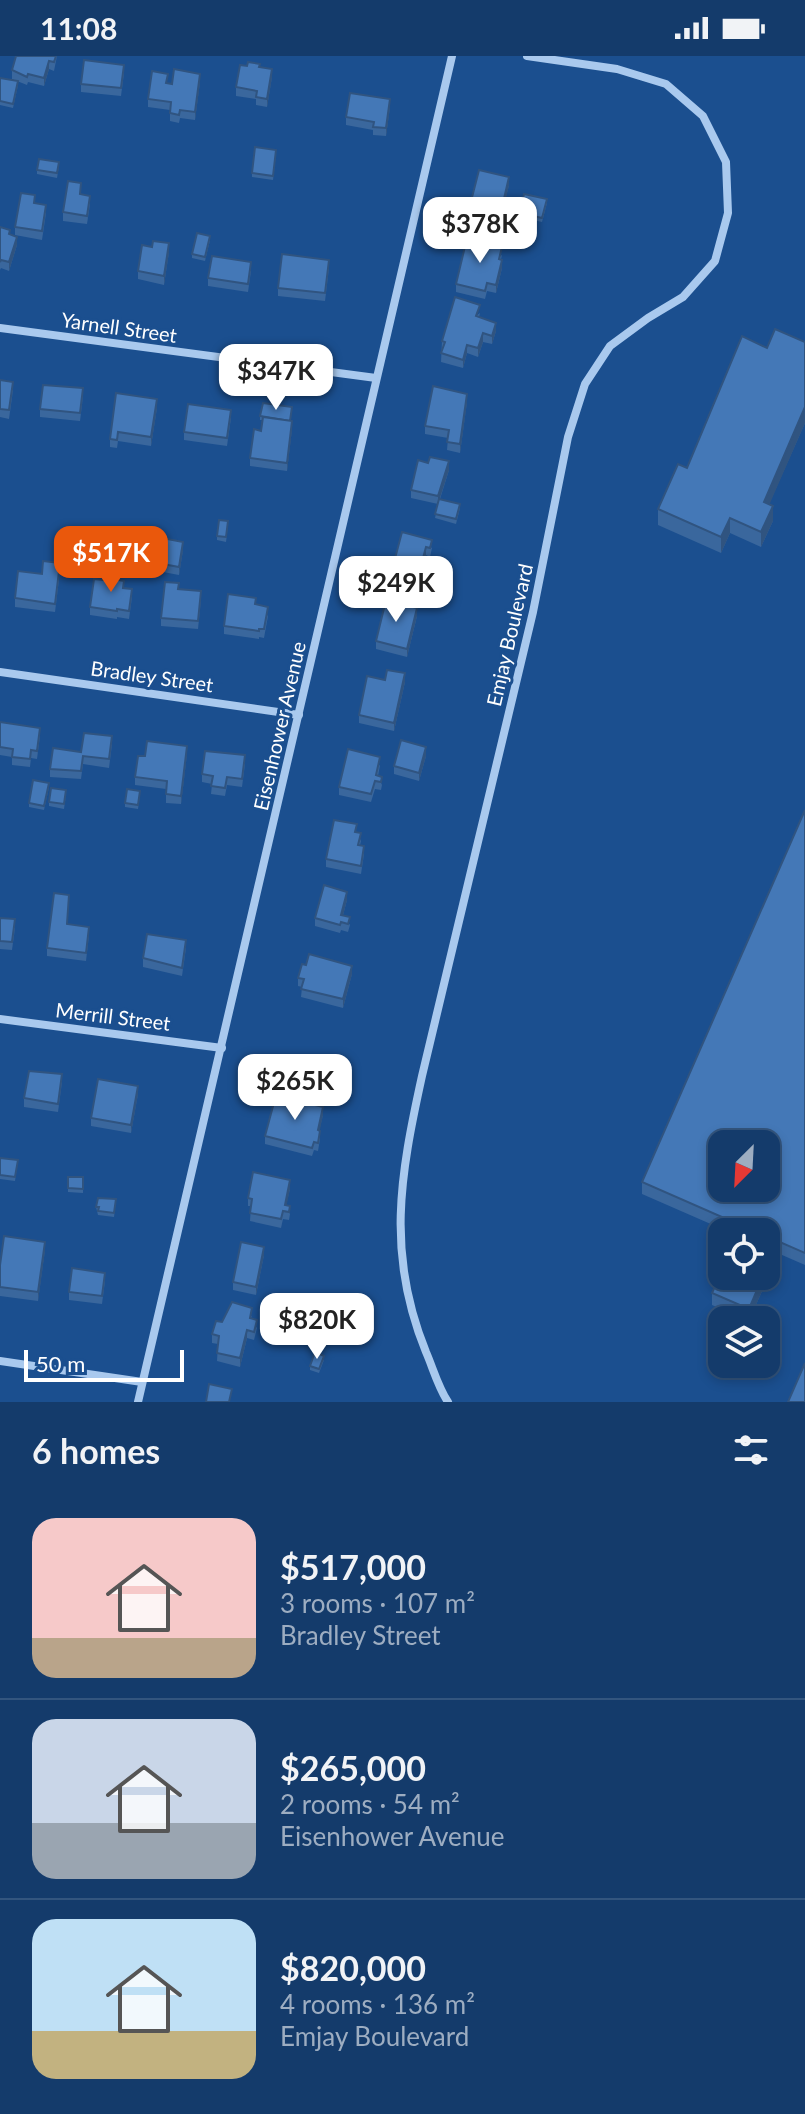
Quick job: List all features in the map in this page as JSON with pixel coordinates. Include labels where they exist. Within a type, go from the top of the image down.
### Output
[{"type":"street","name":"Eisenhower Avenue","points":[[138,1402],[452,56]]},
{"type":"street","name":"Emjay Boulevard","points":[[448,1402],[418,1331],[406,1285],[399,1204],[408,1139],[533,612],[568,437],[585,384],[610,346],[683,297],[715,261],[728,213],[726,162],[703,116],[666,84],[617,69],[527,56]]},
{"type":"street","name":"Yarnell Street","points":[[0,328],[376,378]]},
{"type":"street","name":"Bradley Street","points":[[0,672],[299,715]]},
{"type":"street","name":"Merrill Street","points":[[0,1019],[222,1048]]},
{"type":"street","points":[[0,1361],[142,1382]]},
{"type":"building","points":[[16,56],[56,56],[54,62],[49,61],[44,78],[28,74],[27,77],[12,70]]},
{"type":"building","points":[[84,60],[124,65],[121,88],[81,84]]},
{"type":"building","points":[[248,62],[272,69],[267,99],[256,97],[257,91],[236,87],[240,65],[247,66]]},
{"type":"building","points":[[174,69],[200,74],[195,112],[180,110],[179,115],[170,113],[171,102],[148,99],[152,71],[168,74],[166,83],[172,84]]},
{"type":"building","points":[[0,78],[18,81],[13,104],[0,101]]},
{"type":"building","points":[[350,93],[390,99],[386,128],[373,127],[374,122],[346,117]]},
{"type":"building","points":[[255,147],[276,150],[273,176],[252,173]]},
{"type":"building","points":[[39,159],[59,162],[57,173],[37,170]]},
{"type":"building","points":[[479,170],[509,177],[503,203],[516,206],[515,224],[468,213]]},
{"type":"building","points":[[68,181],[81,183],[80,194],[90,196],[87,216],[63,212]]},
{"type":"building","points":[[21,193],[35,195],[34,203],[46,205],[42,231],[15,227]]},
{"type":"building","points":[[524,194],[547,199],[542,218],[520,213]]},
{"type":"building","points":[[0,227],[10,230],[9,234],[17,237],[9,262],[0,262]]},
{"type":"building","points":[[197,233],[210,236],[205,257],[192,254]]},
{"type":"building","points":[[467,238],[502,247],[496,285],[487,283],[485,291],[456,284]]},
{"type":"building","points":[[153,241],[169,243],[164,276],[138,271],[142,245],[152,247]]},
{"type":"building","points":[[282,254],[329,260],[325,293],[278,288]]},
{"type":"building","points":[[212,256],[251,262],[248,284],[208,278]]},
{"type":"building","points":[[455,297],[480,305],[476,316],[496,323],[492,336],[483,333],[478,348],[467,345],[463,360],[441,353]]},
{"type":"building","points":[[775,329],[805,342],[805,407],[764,502],[773,506],[761,532],[730,518],[721,537],[658,509],[678,464],[687,468],[742,336],[767,348]]},
{"type":"building","points":[[0,380],[13,382],[9,410],[0,409]]},
{"type":"building","points":[[43,385],[83,388],[80,413],[40,409]]},
{"type":"building","points":[[433,386],[467,394],[460,444],[447,442],[449,430],[425,426]]},
{"type":"building","points":[[116,393],[157,399],[151,437],[118,432],[117,440],[110,439]]},
{"type":"building","points":[[263,403],[292,407],[290,421],[260,416]]},
{"type":"building","points":[[188,404],[231,410],[227,438],[184,432]]},
{"type":"building","points":[[263,417],[292,421],[287,463],[250,458],[254,429],[261,431]]},
{"type":"building","points":[[430,457],[449,461],[438,496],[411,490],[418,460],[428,463]]},
{"type":"building","points":[[439,499],[460,504],[456,519],[435,514]]},
{"type":"building","points":[[219,520],[228,521],[226,537],[217,536]]},
{"type":"building","points":[[402,532],[432,540],[430,548],[426,547],[419,573],[393,566]]},
{"type":"building","points":[[157,537],[183,542],[179,567],[152,562]]},
{"type":"building","points":[[43,561],[60,563],[55,604],[15,598],[18,571],[42,574]]},
{"type":"building","points":[[104,574],[118,576],[118,580],[124,581],[123,588],[132,589],[129,611],[90,607],[94,579],[103,580]]},
{"type":"building","points":[[165,582],[179,583],[178,589],[201,591],[198,621],[161,618]]},
{"type":"building","points":[[228,594],[256,598],[255,604],[268,607],[264,629],[224,626]]},
{"type":"building","points":[[386,600],[417,608],[407,649],[376,641]]},
{"type":"building","points":[[387,670],[405,673],[394,723],[359,715],[367,676],[385,680]]},
{"type":"building","points":[[0,722],[40,728],[37,751],[31,750],[30,759],[12,757],[13,749],[0,747]]},
{"type":"building","points":[[84,733],[112,736],[109,759],[83,756],[81,771],[50,769],[53,748],[81,752]]},
{"type":"building","points":[[401,740],[426,747],[419,773],[394,766]]},
{"type":"building","points":[[147,741],[187,746],[181,796],[166,794],[167,781],[135,777],[138,756],[145,756]]},
{"type":"building","points":[[348,749],[380,757],[376,775],[382,777],[381,782],[375,781],[371,794],[339,787]]},
{"type":"building","points":[[205,751],[245,755],[242,779],[227,777],[225,788],[211,786],[213,776],[202,774]]},
{"type":"building","points":[[33,780],[49,783],[44,806],[29,803]]},
{"type":"building","points":[[51,788],[66,790],[64,804],[49,802]]},
{"type":"building","points":[[127,789],[140,791],[138,805],[125,803]]},
{"type":"building","points":[[805,810],[805,1253],[780,1242],[780,1218],[724,1218],[642,1182]]},
{"type":"building","points":[[334,820],[357,824],[355,832],[361,833],[358,845],[364,846],[361,866],[326,859]]},
{"type":"building","points":[[324,885],[347,892],[341,915],[350,917],[348,924],[341,922],[340,925],[315,918]]},
{"type":"building","points":[[54,893],[69,895],[67,924],[89,927],[86,953],[47,948]]},
{"type":"building","points":[[0,918],[15,919],[12,942],[0,941]]},
{"type":"building","points":[[147,934],[186,940],[182,968],[143,958]]},
{"type":"building","points":[[309,954],[352,966],[343,999],[301,989],[304,979],[298,978]]},
{"type":"building","points":[[29,1071],[62,1074],[58,1104],[24,1098]]},
{"type":"building","points":[[98,1079],[138,1086],[131,1125],[91,1118]]},
{"type":"building","points":[[276,1095],[323,1107],[318,1143],[314,1142],[312,1148],[265,1136]]},
{"type":"building","points":[[0,1158],[18,1160],[15,1177],[0,1175]]},
{"type":"building","points":[[253,1172],[290,1180],[285,1205],[290,1206],[289,1212],[283,1211],[281,1219],[250,1213],[252,1199],[248,1198]]},
{"type":"building","points":[[68,1177],[83,1177],[83,1189],[68,1188]]},
{"type":"building","points":[[98,1198],[116,1199],[114,1213],[98,1211]]},
{"type":"building","points":[[4,1236],[45,1242],[38,1292],[0,1287]]},
{"type":"building","points":[[241,1242],[264,1247],[256,1287],[233,1282]]},
{"type":"building","points":[[72,1268],[105,1273],[102,1296],[69,1292]]},
{"type":"building","points":[[713,1290],[757,1290],[750,1306],[742,1306],[712,1293]]},
{"type":"building","points":[[232,1302],[252,1308],[250,1318],[257,1320],[254,1332],[247,1330],[240,1358],[217,1353],[219,1336],[212,1334],[216,1321],[222,1322]]},
{"type":"building","points":[[315,1352],[324,1356],[319,1369],[310,1366]]},
{"type":"building","points":[[805,1363],[805,1402],[788,1402]]},
{"type":"building","points":[[209,1384],[232,1389],[229,1402],[206,1402]]}]
